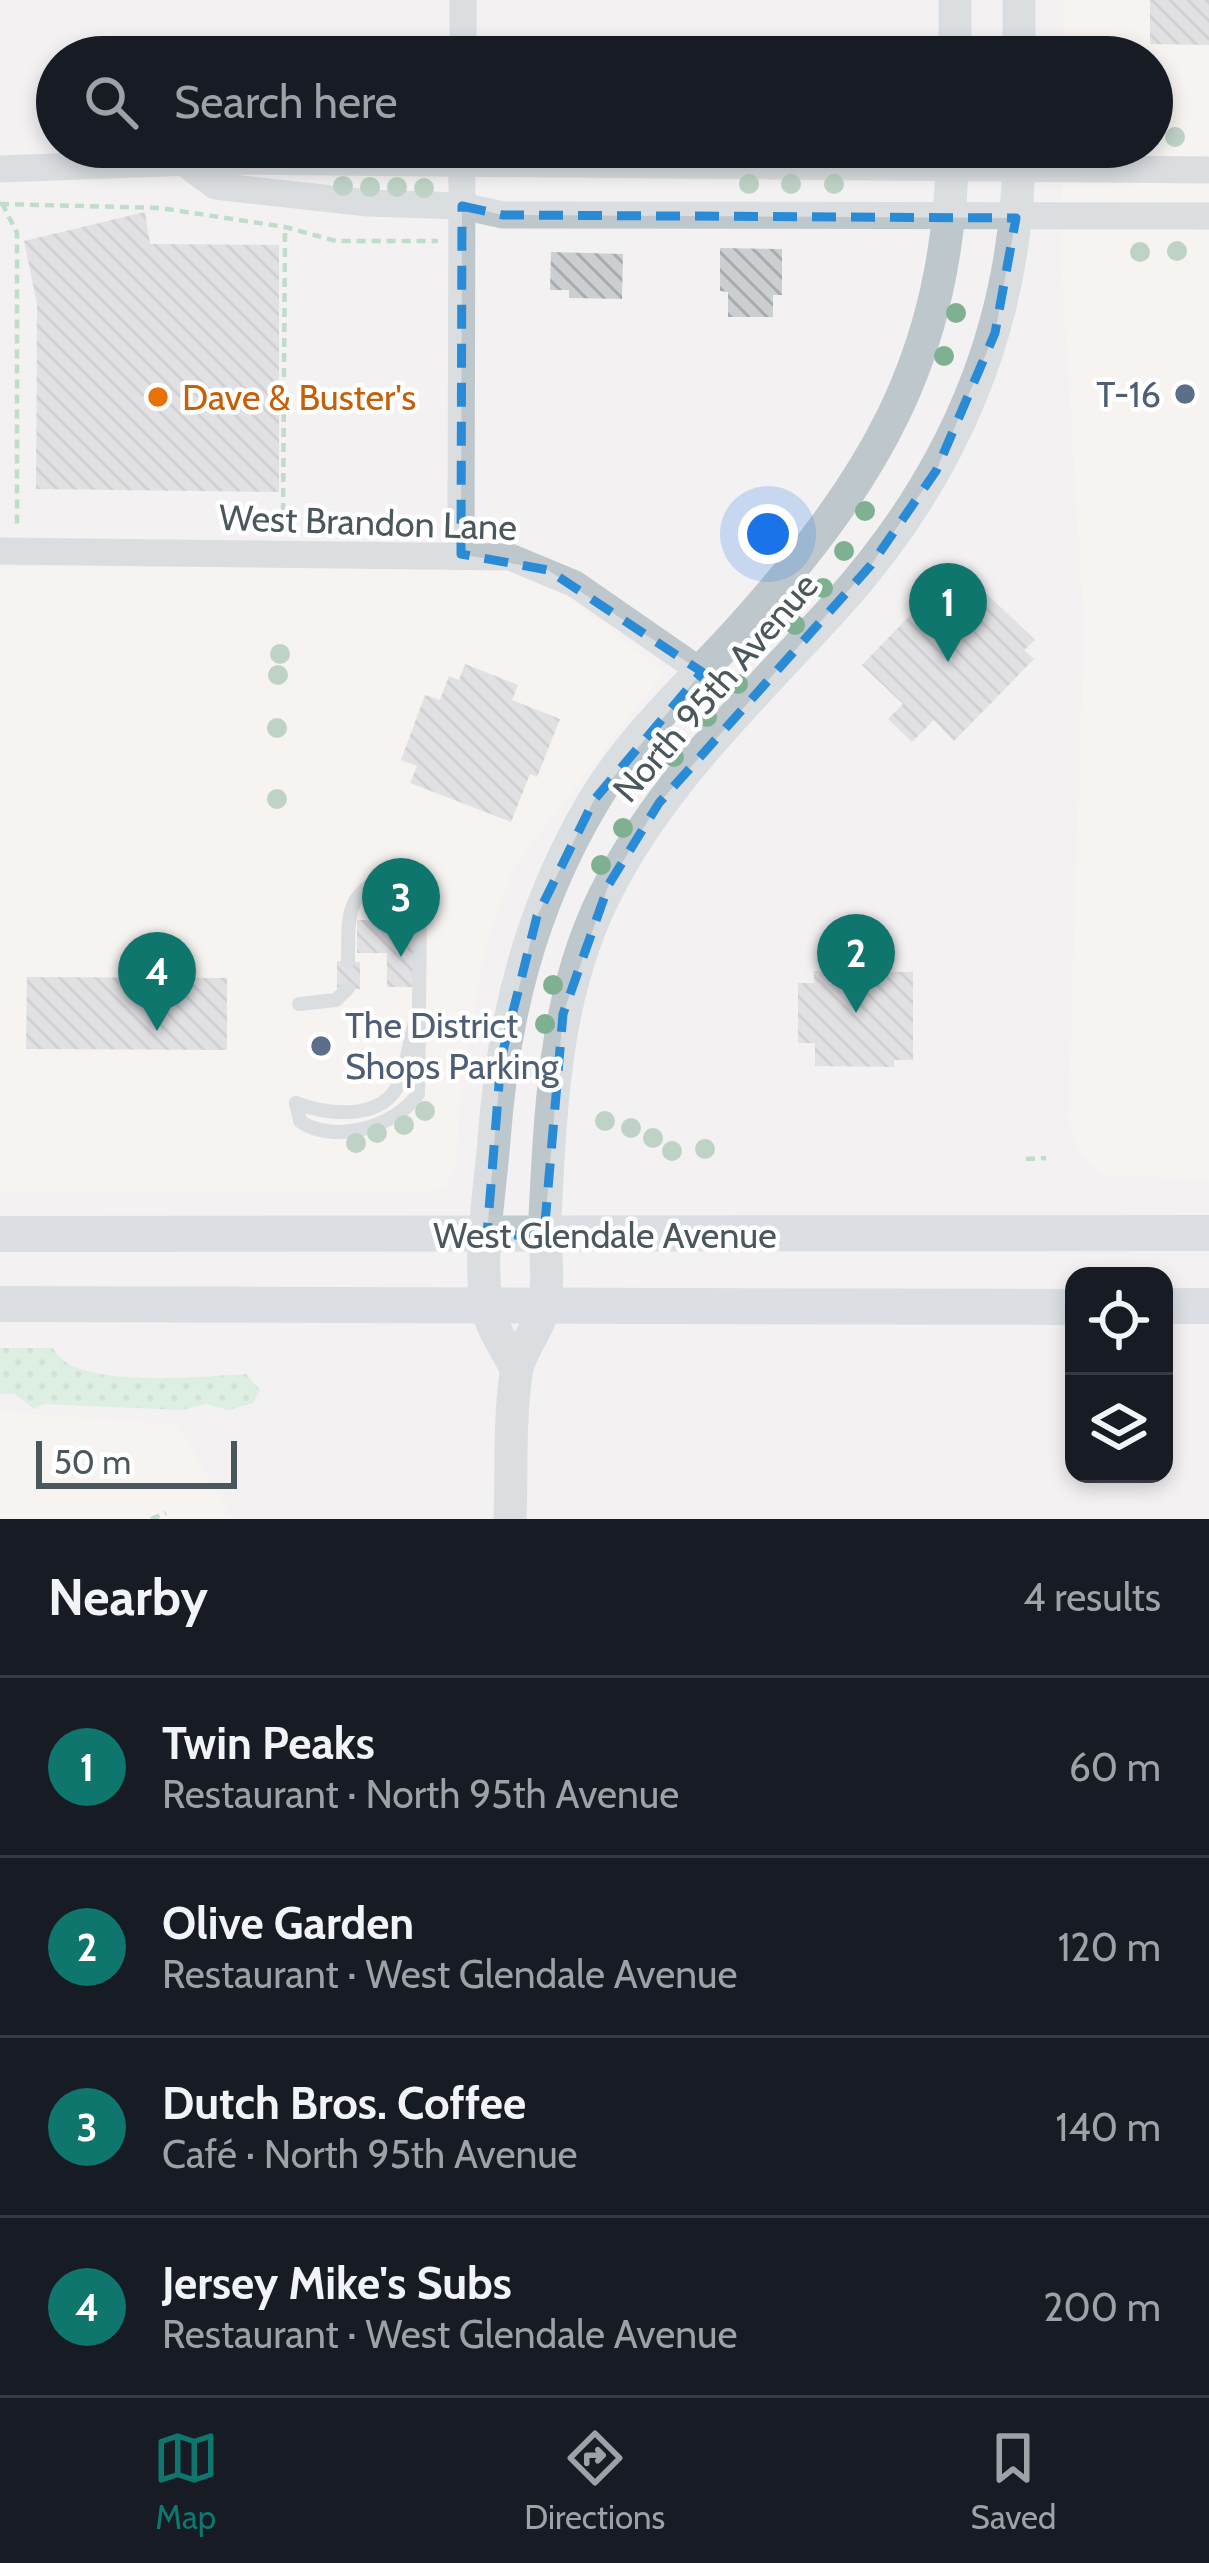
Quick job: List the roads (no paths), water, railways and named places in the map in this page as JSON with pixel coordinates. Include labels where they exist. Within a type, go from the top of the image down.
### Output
[{"type":"main road","name":"West Glendale Avenue","points":[[0,1234],[1209,1233]]},
{"type":"main road","name":"West Glendale Avenue","points":[[0,1304],[1065,1307]]},
{"type":"main road","points":[[1173,1306],[1209,1306]]},
{"type":"street","points":[[463,0],[463,36]]},
{"type":"street","points":[[955,0],[955,36]]},
{"type":"street","points":[[1019,0],[1019,36]]},
{"type":"street","points":[[1,182],[165,168]]},
{"type":"street","points":[[191,168],[215,187],[368,203],[462,206],[503,215],[1209,216]]},
{"type":"street","points":[[461,554],[462,168]]},
{"type":"street","name":"North 95th Avenue","points":[[516,1369],[486,1306],[487,1235],[501,1059],[537,916],[594,800],[841,508],[890,430],[936,306],[951,217],[953,168]]},
{"type":"street","name":"North 95th Avenue","points":[[510,1519],[516,1369],[544,1307],[544,1235],[560,1032],[590,929],[609,884],[659,803],[871,565],[936,471],[963,422],[995,333],[1016,218],[1018,168]]},
{"type":"street","points":[[1173,168],[1209,170]]},
{"type":"street","name":"West Brandon Lane","points":[[9,540],[510,556],[548,570],[702,672]]},
{"type":"lane","points":[[296,1103],[300,1121],[331,1133],[349,1133],[409,1106],[422,1075],[420,908],[404,885],[380,880],[358,893],[349,916],[349,962]]},
{"type":"lane","points":[[299,1004],[336,1000],[348,988]]},
{"type":"place","name":"T-16","points":[[1185,394]]},
{"type":"place","name":"Dave & Buster's","points":[[158,397]]},
{"type":"place","name":"Twin Peaks","points":[[948,662]]},
{"type":"place","name":"Dutch Bros. Coffee","points":[[401,957]]},
{"type":"place","name":"Olive Garden","points":[[856,1013]]},
{"type":"place","name":"Jersey Mike's Subs","points":[[157,1031]]},
{"type":"place","name":"The District Shops Parking","points":[[321,1046]]}]
